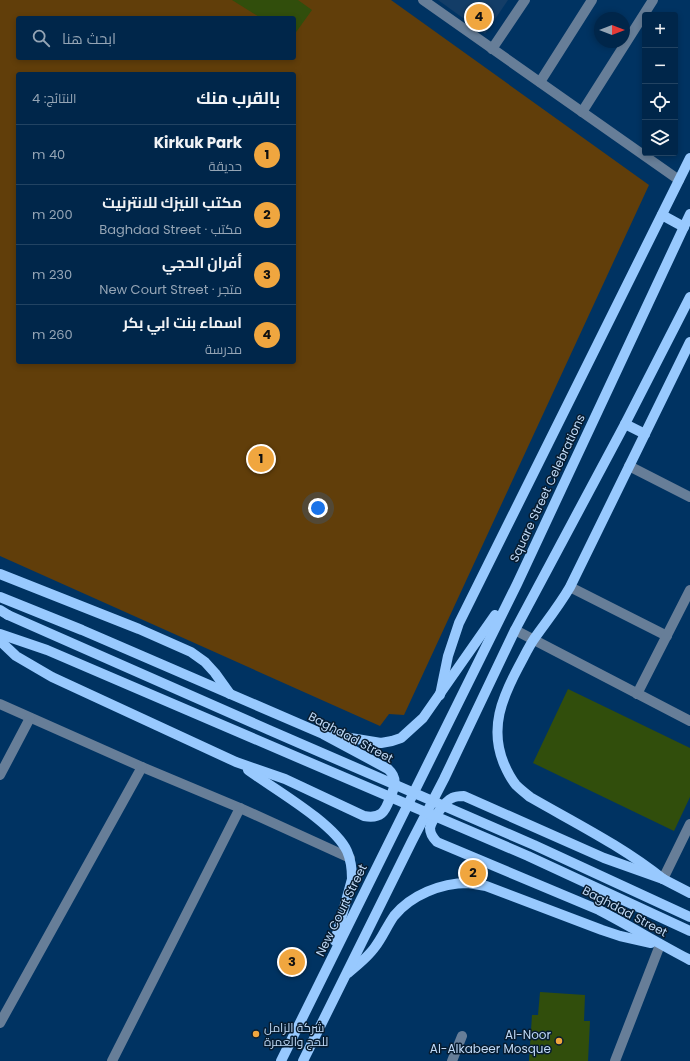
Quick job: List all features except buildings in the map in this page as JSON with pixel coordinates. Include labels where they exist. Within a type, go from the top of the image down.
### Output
[{"type":"main road","points":[[440,695],[448,656],[459,623],[690,158]]},
{"type":"main road","name":"Square Street Celebrations","points":[[423,772],[517,584],[690,214]]},
{"type":"main road","points":[[662,215],[684,227]]},
{"type":"main road","points":[[302,1061],[444,779],[515,630],[625,424],[690,297]]},
{"type":"main road","points":[[663,879],[626,852],[530,797],[516,785],[507,772],[501,756],[497,739],[497,720],[509,684],[533,640],[557,608],[570,587],[690,342]]},
{"type":"main road","points":[[625,424],[645,434]]},
{"type":"main road","points":[[0,574],[139,629],[191,652],[205,662],[230,694]]},
{"type":"main road","points":[[323,734],[381,743],[401,738],[423,718],[517,584]]},
{"type":"main road","name":"Baghdad Street","points":[[0,596],[323,734],[388,769],[391,772],[395,782],[395,787],[386,809],[381,814],[376,816],[364,816],[285,779],[236,762],[52,677],[16,656],[0,641]]},
{"type":"main road","points":[[4,613],[534,845],[690,917]]},
{"type":"main road","points":[[0,634],[47,650],[528,856],[690,931]]},
{"type":"main road","points":[[236,762],[326,826],[343,844],[350,858],[352,878],[328,966]]},
{"type":"main road","name":"New Court Street","points":[[281,1061],[423,772]]},
{"type":"main road","name":"Baghdad Street","points":[[690,893],[663,879],[610,860],[464,796],[458,796],[446,802],[431,824],[431,834],[437,842],[599,910],[660,945],[690,960]]},
{"type":"main road","points":[[345,975],[366,958],[375,948],[394,916],[406,904],[434,889],[451,884],[468,883],[486,886],[602,930],[620,936],[660,945]]},
{"type":"street","points":[[423,0],[679,180]]},
{"type":"street","points":[[492,49],[525,0]]},
{"type":"street","points":[[540,82],[592,0]]},
{"type":"street","points":[[582,112],[653,0]]},
{"type":"street","points":[[629,466],[690,497]]},
{"type":"street","points":[[570,587],[667,636]]},
{"type":"street","points":[[637,694],[690,590]]},
{"type":"street","points":[[515,630],[690,721]]},
{"type":"street","points":[[0,704],[142,767],[240,808],[350,858]]},
{"type":"street","points":[[0,775],[30,718]]},
{"type":"street","points":[[0,1023],[142,767]]},
{"type":"street","points":[[112,1061],[240,808]]},
{"type":"street","points":[[663,879],[690,824]]},
{"type":"street","points":[[615,1061],[660,945]]},
{"type":"street","points":[[452,1061],[462,1036]]},
{"type":"shaded area","points":[[0,0],[391,0],[649,185],[404,715],[389,714],[380,726],[0,556]]},
{"type":"shaded area","points":[[438,0],[508,0],[485,34]]},
{"type":"place","name":"اسماء بنت ابي بكر","points":[[479,17]]},
{"type":"place","name":"Kirkuk Park","points":[[261,459]]},
{"type":"place","name":"مكتب النيزك للانترنيت","points":[[473,873]]},
{"type":"place","name":"أفران الحجي","points":[[292,962]]},
{"type":"place","name":"شركة الزامل للحج والعمرة","points":[[256,1034]]},
{"type":"place","name":"Al-Noor Al-Alkabeer Mosque","points":[[559,1041]]}]
